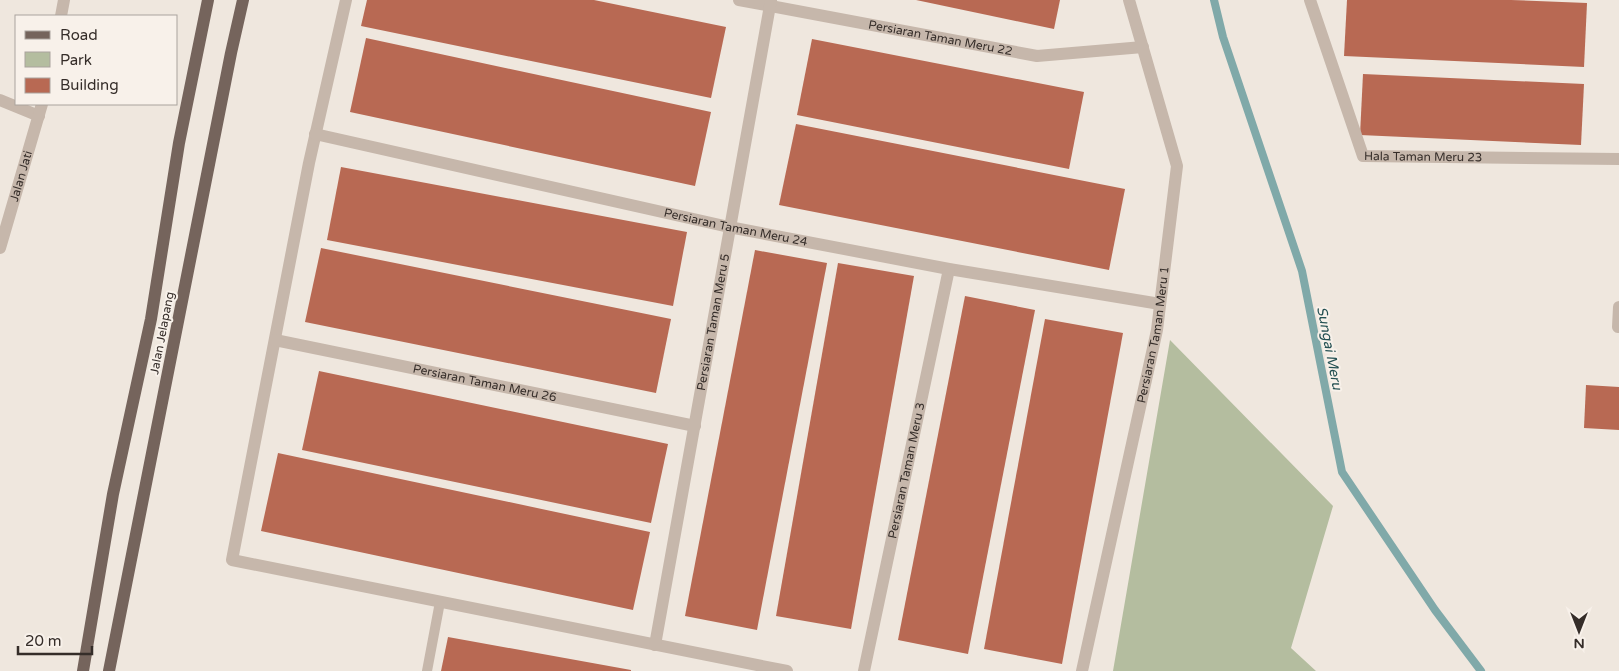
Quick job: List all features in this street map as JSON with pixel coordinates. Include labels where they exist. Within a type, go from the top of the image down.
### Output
[{"type":"main road","name":"Jalan Jelapang","points":[[83,671],[113,494],[151,319],[179,143],[208,0]]},
{"type":"main road","name":"Jalan Jelapang","points":[[109,671],[243,0]]},
{"type":"street","points":[[61,15],[64,0]]},
{"type":"street","points":[[346,0],[315,134],[232,560],[788,671]]},
{"type":"street","name":"Persiaran Taman Meru 22","points":[[739,0],[771,3],[1037,56],[1143,47]]},
{"type":"street","name":"Persiaran Taman Meru 1","points":[[1082,671],[1157,330],[1177,166],[1129,0]]},
{"type":"street","name":"Hala Taman Meru 23","points":[[1310,0],[1363,156],[1619,159]]},
{"type":"street","name":"Persiaran Taman Meru 5","points":[[654,645],[771,3]]},
{"type":"street","points":[[0,100],[15,104]]},
{"type":"street","points":[[20,105],[41,110]]},
{"type":"street","name":"Jalan Jati","points":[[0,248],[41,110]]},
{"type":"street","name":"Persiaran Taman Meru 24","points":[[315,134],[729,227],[949,269],[1160,304]]},
{"type":"street","name":"Persiaran Taman Meru 3","points":[[864,671],[949,269]]},
{"type":"street","points":[[1619,307],[1619,327]]},
{"type":"street","name":"Persiaran Taman Meru 26","points":[[275,340],[695,426]]},
{"type":"lane","points":[[427,671],[440,602]]},
{"type":"green space","points":[[1170,340],[1333,506],[1291,648],[1316,671],[1113,671]]},
{"type":"building","points":[[367,0],[594,0],[726,27],[711,98],[361,26]]},
{"type":"building","points":[[916,0],[1060,0],[1054,29]]},
{"type":"building","points":[[1347,0],[1511,0],[1587,3],[1584,67],[1344,56]]},
{"type":"building","points":[[366,38],[711,112],[695,186],[350,112]]},
{"type":"building","points":[[812,39],[1084,92],[1069,169],[797,115]]},
{"type":"building","points":[[1363,74],[1584,84],[1581,145],[1360,135]]},
{"type":"building","points":[[796,124],[1125,189],[1109,270],[779,205]]},
{"type":"building","points":[[341,167],[687,232],[673,306],[327,240]]},
{"type":"building","points":[[321,248],[671,319],[656,393],[305,322]]},
{"type":"building","points":[[755,250],[827,263],[757,630],[685,616]]},
{"type":"building","points":[[838,263],[914,276],[851,629],[776,616]]},
{"type":"building","points":[[965,296],[1035,310],[968,654],[898,640]]},
{"type":"building","points":[[1045,319],[1123,333],[1062,664],[984,649]]},
{"type":"building","points":[[319,371],[668,444],[651,523],[302,450]]},
{"type":"building","points":[[1586,385],[1619,387],[1619,430],[1584,428]]},
{"type":"building","points":[[278,453],[650,532],[633,610],[261,531]]},
{"type":"building","points":[[448,637],[631,670],[631,671],[441,671]]},
{"type":"waterway","name":"Sungai Meru","points":[[1214,0],[1223,37],[1302,271],[1342,472],[1435,610],[1481,671]]}]
